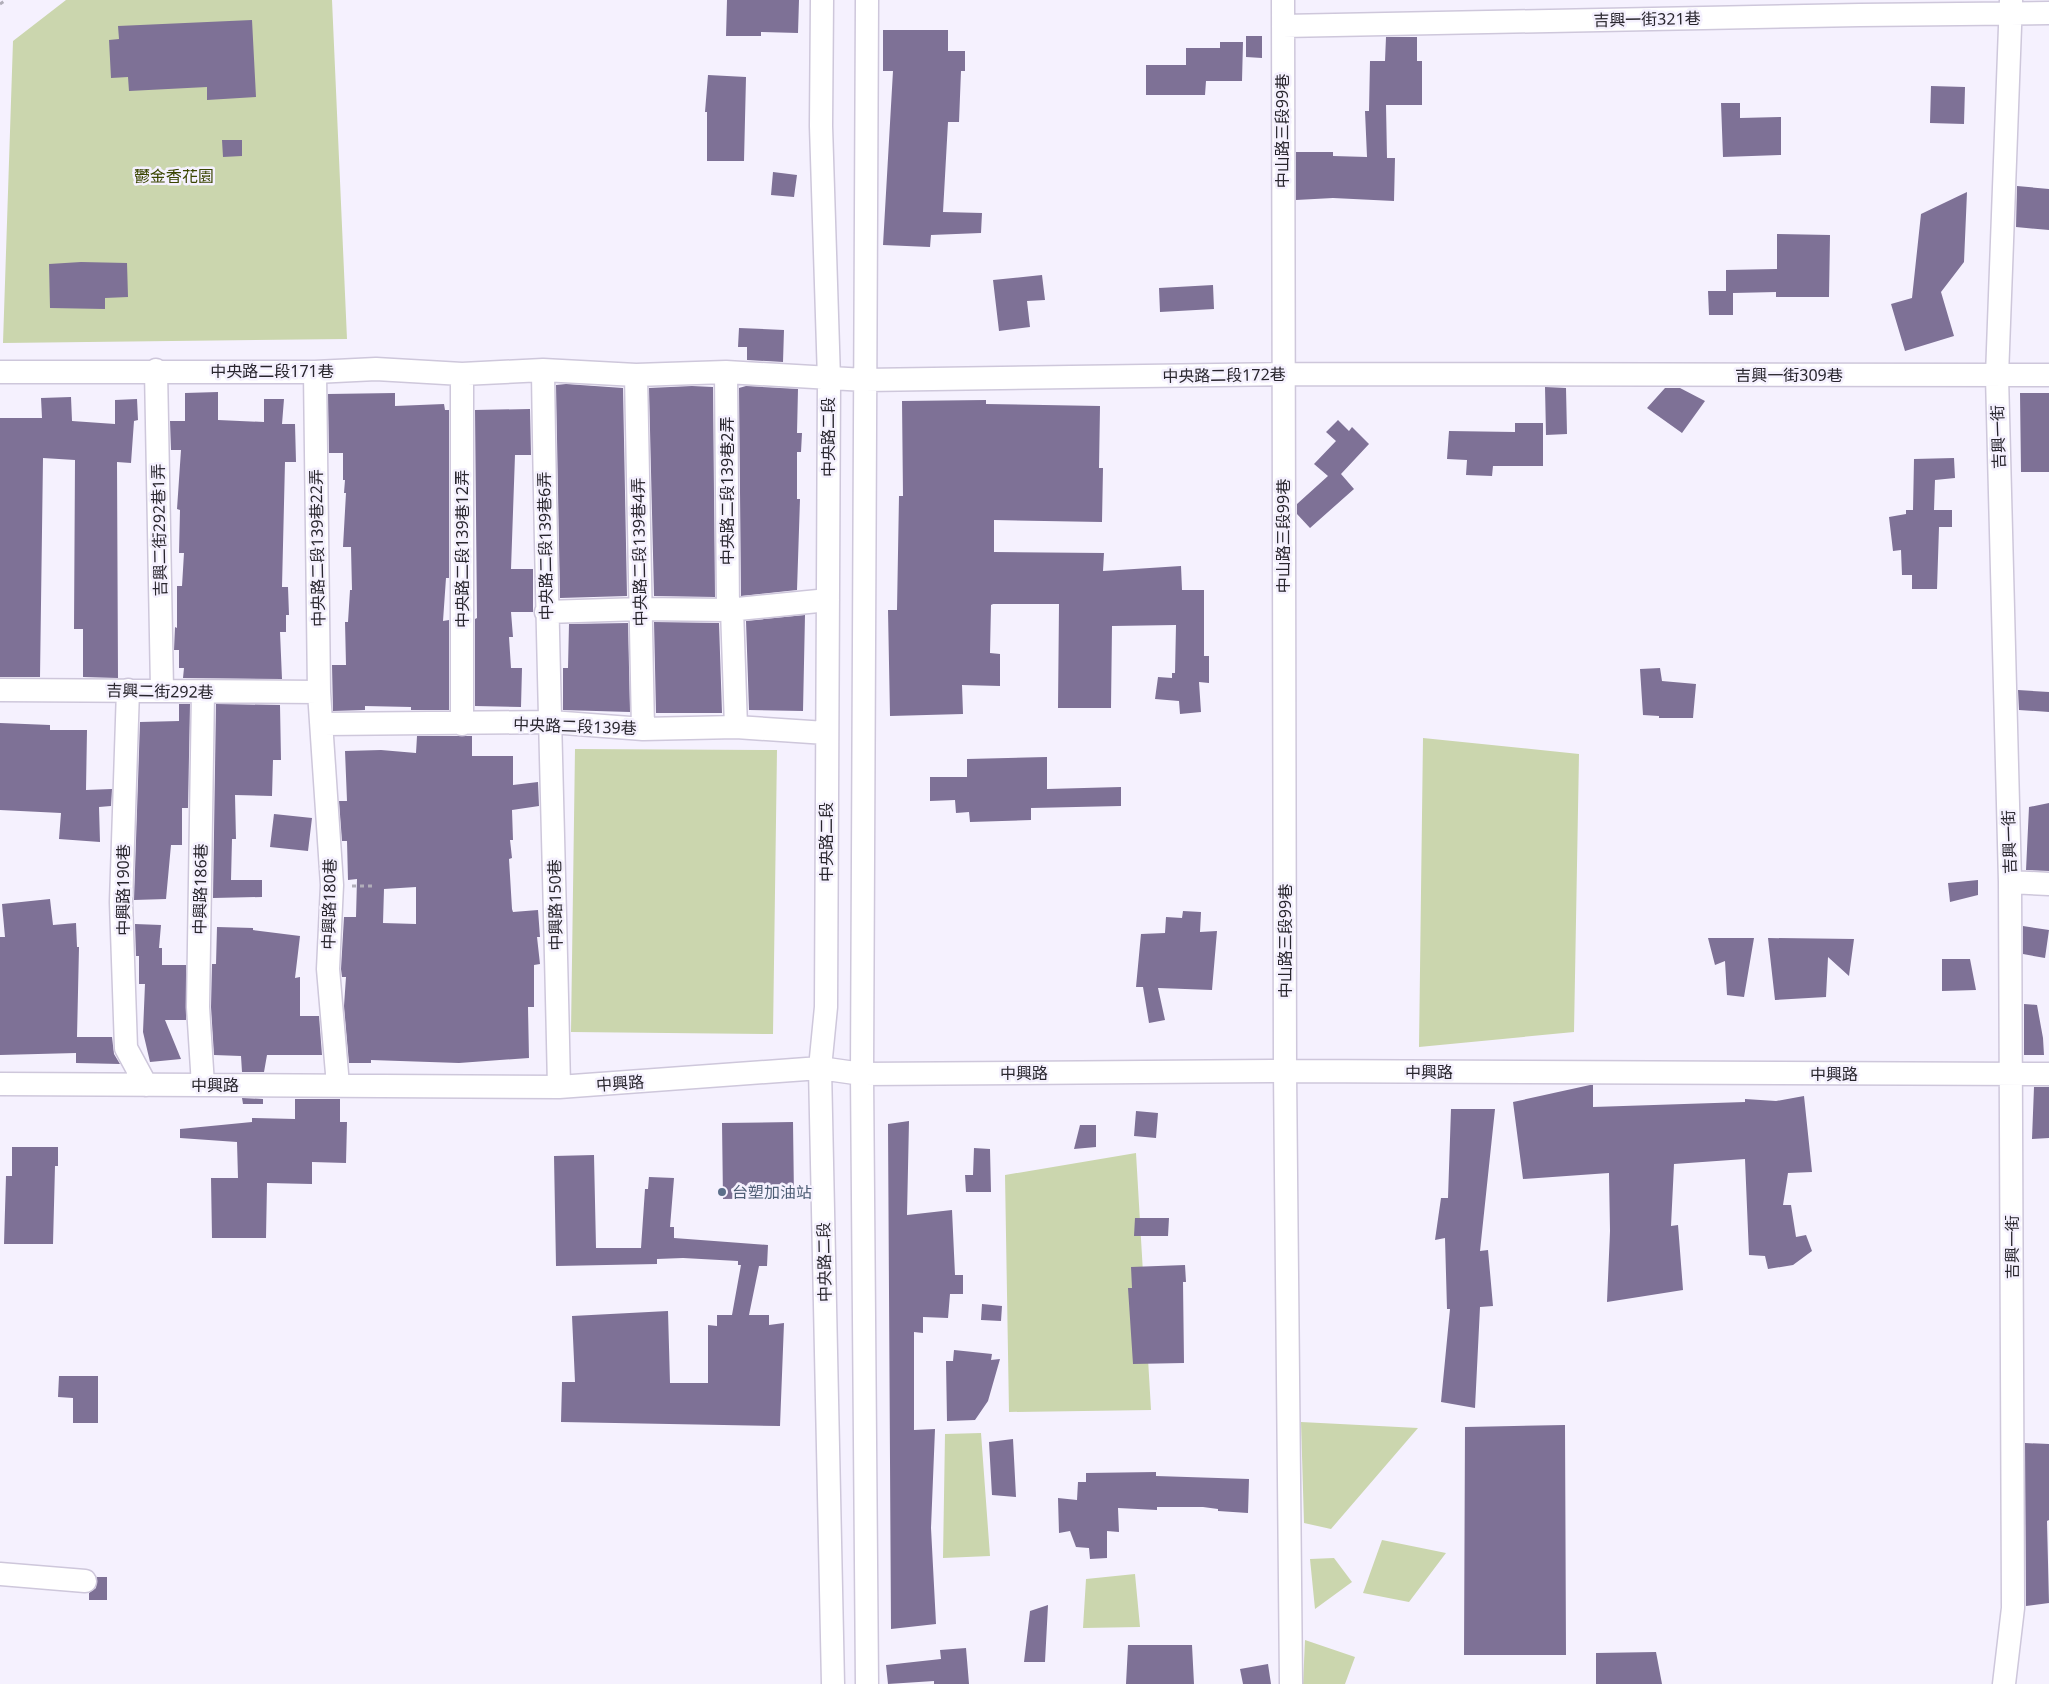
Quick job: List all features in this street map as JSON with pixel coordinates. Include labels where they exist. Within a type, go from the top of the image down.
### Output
[{"type":"street","name":"中央路二段","points":[[822,0],[821,126],[829,379],[826,1007],[820,1068],[833,1684]]},
{"type":"street","points":[[867,0],[862,1074],[867,1684]]},
{"type":"street","name":"中山路三段99巷","points":[[1283,0],[1282,374],[1285,1071],[1291,1684]]},
{"type":"street","name":"吉興一街321巷","points":[[1283,26],[2011,6],[2049,14]]},
{"type":"street","name":"吉興一街","points":[[2004,1684],[2012,1608],[2010,882],[1996,376],[2011,6]]},
{"type":"street","name":"中央路二段171巷","points":[[0,372],[156,370],[315,372],[376,369],[462,374],[543,370],[636,375],[726,372]]},
{"type":"street","name":"吉興二街292巷1弄","points":[[156,370],[162,689]]},
{"type":"street","name":"中央路二段139巷6弄","points":[[543,370],[546,612],[551,722]]},
{"type":"street","name":"中央路二段139巷22弄","points":[[315,372],[319,692],[323,724]]},
{"type":"street","name":"中央路二段172巷","points":[[726,372],[865,380],[1282,374],[1582,375]]},
{"type":"street","name":"中央路二段139巷2弄","points":[[726,372],[730,610],[736,727]]},
{"type":"street","name":"中央路二段139巷12弄","points":[[462,374],[462,724]]},
{"type":"street","name":"中央路二段139巷4弄","points":[[636,375],[643,729]]},
{"type":"street","name":"吉興一街309巷","points":[[1582,375],[2049,375]]},
{"type":"street","points":[[546,612],[641,608],[730,610],[828,600]]},
{"type":"street","name":"吉興二街292巷","points":[[0,690],[162,689],[202,692],[319,692]]},
{"type":"street","name":"中興路190巷","points":[[128,690],[121,902],[126,1048],[146,1085]]},
{"type":"street","name":"中興路186巷","points":[[202,692],[198,1007],[203,1085]]},
{"type":"street","name":"中央路二段139巷","points":[[323,724],[551,722],[643,729],[736,727],[826,733]]},
{"type":"street","name":"中興路150巷","points":[[551,722],[559,1087]]},
{"type":"street","name":"中興路180巷","points":[[323,724],[332,885],[328,969],[338,1084]]},
{"type":"street","points":[[2010,882],[2049,884]]},
{"type":"street","name":"中興路","points":[[0,1084],[338,1084],[559,1087],[820,1068],[862,1074],[1285,1071],[2049,1074]]},
{"type":"street","points":[[0,1574],[85,1581]]},
{"type":"path","points":[[0,4],[6,0]]},
{"type":"green space","name":"鬱金香花園","points":[[66,0],[332,0],[347,339],[3,343],[13,41]]},
{"type":"green space","points":[[1423,738],[1579,754],[1574,1032],[1419,1047]]},
{"type":"green space","points":[[575,749],[777,750],[773,1034],[571,1032]]},
{"type":"green space","points":[[1136,1153],[1151,1410],[1009,1412],[1005,1175]]},
{"type":"green space","points":[[1301,1422],[1418,1428],[1331,1529],[1304,1523]]},
{"type":"green space","points":[[981,1433],[990,1556],[943,1558],[945,1434]]},
{"type":"green space","points":[[1382,1540],[1446,1553],[1409,1602],[1363,1593]]},
{"type":"green space","points":[[1334,1558],[1352,1582],[1315,1609],[1310,1559]]},
{"type":"green space","points":[[1135,1574],[1140,1627],[1083,1628],[1086,1579]]},
{"type":"green space","points":[[1305,1640],[1355,1657],[1345,1684],[1303,1684]]},
{"type":"building","points":[[727,0],[799,0],[798,33],[761,32],[761,36],[726,36]]},
{"type":"building","points":[[252,20],[256,97],[207,100],[207,87],[129,91],[128,77],[111,78],[109,40],[119,39],[118,26]]},
{"type":"building","points":[[883,30],[948,30],[948,51],[965,51],[965,71],[961,71],[959,122],[948,122],[943,212],[982,213],[981,233],[931,235],[930,247],[883,245],[893,71],[883,71]]},
{"type":"building","points":[[1246,36],[1262,36],[1262,58],[1246,57]]},
{"type":"building","points":[[1386,37],[1417,37],[1417,61],[1422,61],[1422,105],[1386,105],[1387,158],[1395,158],[1394,201],[1333,198],[1296,200],[1296,152],[1333,152],[1333,156],[1367,157],[1365,111],[1369,111],[1370,61],[1385,61]]},
{"type":"building","points":[[1220,42],[1243,42],[1242,81],[1206,81],[1205,95],[1146,95],[1146,65],[1186,65],[1186,48],[1220,48]]},
{"type":"building","points":[[708,75],[746,77],[744,161],[707,161],[707,112],[705,112]]},
{"type":"building","points":[[1931,86],[1965,87],[1964,124],[1930,123]]},
{"type":"building","points":[[1721,103],[1740,103],[1740,118],[1781,117],[1781,155],[1723,157]]},
{"type":"building","points":[[222,140],[242,140],[242,156],[223,157]]},
{"type":"building","points":[[773,172],[797,175],[794,197],[771,195]]},
{"type":"building","points":[[2017,186],[2049,189],[2049,230],[2016,227]]},
{"type":"building","points":[[1967,192],[1964,262],[1941,292],[1954,336],[1905,351],[1891,304],[1912,298],[1921,214]]},
{"type":"building","points":[[1777,234],[1830,235],[1829,297],[1776,297],[1776,292],[1733,293],[1733,315],[1709,315],[1708,291],[1726,291],[1726,270],[1777,269]]},
{"type":"building","points":[[81,262],[127,263],[128,297],[105,298],[105,309],[50,308],[49,264]]},
{"type":"building","points":[[1042,275],[1045,300],[1027,301],[1030,327],[999,331],[993,280]]},
{"type":"building","points":[[1213,285],[1214,309],[1160,312],[1159,288]]},
{"type":"building","points":[[739,328],[784,330],[783,362],[747,360],[747,347],[738,347]]},
{"type":"building","points":[[556,385],[623,388],[627,596],[560,598]]},
{"type":"building","points":[[746,386],[798,389],[797,433],[802,433],[801,452],[797,452],[797,499],[800,499],[797,590],[741,596],[739,388]]},
{"type":"building","points":[[713,387],[715,597],[654,596],[649,388]]},
{"type":"building","points":[[1545,387],[1566,388],[1567,434],[1546,435]]},
{"type":"building","points":[[1665,388],[1680,388],[1705,401],[1682,433],[1647,408]]},
{"type":"building","points":[[218,392],[218,420],[264,422],[264,399],[284,399],[282,424],[295,424],[296,462],[285,462],[282,587],[288,587],[289,615],[286,615],[286,632],[280,632],[282,679],[183,678],[184,668],[179,668],[179,650],[174,650],[175,627],[177,628],[177,586],[182,586],[184,553],[179,553],[180,510],[177,509],[181,450],[171,450],[170,421],[185,421],[185,393]]},
{"type":"building","points":[[395,393],[395,406],[444,404],[445,410],[449,410],[449,578],[446,578],[443,621],[449,620],[449,710],[411,710],[411,707],[365,706],[365,710],[333,711],[332,665],[346,665],[345,622],[348,622],[350,590],[352,590],[351,547],[343,547],[346,493],[344,493],[345,480],[343,480],[343,453],[329,453],[328,394]]},
{"type":"building","points":[[2020,393],[2049,393],[2049,472],[2021,472]]},
{"type":"building","points":[[71,397],[72,421],[115,424],[115,400],[137,399],[138,420],[134,421],[131,463],[117,462],[118,678],[83,677],[83,629],[74,629],[75,460],[43,458],[40,677],[0,677],[0,418],[42,418],[41,398]]},
{"type":"building","points":[[986,400],[986,404],[1100,406],[1099,468],[1103,468],[1102,522],[994,520],[994,552],[1104,553],[1103,571],[1181,566],[1182,590],[1204,590],[1204,656],[1209,656],[1209,683],[1199,682],[1201,712],[1180,714],[1179,701],[1155,699],[1158,677],[1172,678],[1172,673],[1175,673],[1176,625],[1112,626],[1111,708],[1058,708],[1059,604],[993,604],[991,605],[990,653],[1000,654],[1000,686],[962,685],[963,714],[890,716],[888,610],[897,610],[899,496],[903,496],[902,401]]},
{"type":"building","points":[[530,409],[531,455],[515,455],[511,569],[533,569],[533,612],[511,612],[513,637],[509,637],[511,668],[522,668],[521,707],[475,706],[475,619],[477,618],[475,410]]},
{"type":"building","points":[[1338,420],[1349,431],[1352,427],[1369,444],[1341,474],[1354,489],[1310,528],[1297,514],[1297,504],[1328,476],[1314,464],[1336,441],[1326,432]]},
{"type":"building","points":[[1515,423],[1543,423],[1543,466],[1493,466],[1492,476],[1466,475],[1467,460],[1447,459],[1449,431],[1515,432]]},
{"type":"building","points":[[1954,458],[1955,478],[1935,480],[1934,510],[1952,510],[1952,527],[1939,527],[1937,589],[1912,589],[1912,575],[1902,575],[1901,550],[1893,551],[1889,517],[1906,514],[1906,510],[1913,510],[1914,459]]},
{"type":"building","points":[[805,615],[803,711],[749,710],[746,621]]},
{"type":"building","points":[[654,622],[719,623],[722,713],[656,713]]},
{"type":"building","points":[[628,623],[630,712],[563,710],[563,668],[568,668],[569,624]]},
{"type":"building","points":[[1660,668],[1662,681],[1696,684],[1693,718],[1659,718],[1659,716],[1643,715],[1640,669]]},
{"type":"building","points":[[2018,690],[2049,692],[2049,712],[2019,710]]},
{"type":"building","points":[[179,704],[190,704],[188,808],[182,808],[182,845],[171,845],[166,899],[134,900],[140,722],[179,721]]},
{"type":"building","points":[[216,704],[280,705],[281,760],[273,760],[272,796],[235,795],[236,839],[232,839],[231,880],[262,880],[262,897],[213,898]]},
{"type":"building","points":[[0,723],[50,725],[50,730],[87,730],[86,790],[112,789],[111,806],[99,807],[100,842],[59,839],[61,813],[0,810]]},
{"type":"building","points":[[417,736],[472,736],[472,756],[513,756],[513,785],[538,782],[539,806],[512,810],[513,840],[510,840],[512,858],[509,859],[513,912],[538,910],[540,937],[537,937],[540,964],[534,965],[534,1007],[528,1007],[529,1058],[459,1063],[371,1060],[371,1063],[349,1063],[344,1006],[346,977],[342,977],[341,969],[344,917],[356,917],[357,879],[348,880],[347,841],[342,841],[339,801],[347,801],[345,751],[381,750],[416,753]],"holes":[[[416,887],[416,924],[383,923],[384,889]]]},
{"type":"building","points":[[1047,757],[1047,789],[1121,787],[1121,806],[1031,808],[1031,820],[970,822],[969,812],[956,813],[955,800],[930,801],[930,777],[967,777],[967,759]]},
{"type":"building","points":[[2049,803],[2049,871],[2026,870],[2029,807]]},
{"type":"building","points":[[274,814],[312,818],[308,851],[270,847]]},
{"type":"building","points":[[1978,880],[1978,895],[1950,902],[1948,883]]},
{"type":"building","points":[[50,899],[53,925],[76,923],[77,947],[79,947],[77,1037],[112,1037],[114,1054],[120,1064],[76,1063],[76,1053],[0,1055],[0,937],[5,937],[2,904]]},
{"type":"building","points":[[1183,911],[1201,912],[1200,932],[1217,931],[1212,990],[1158,988],[1165,1020],[1149,1023],[1143,987],[1136,987],[1141,934],[1165,933],[1166,917],[1182,918]]},
{"type":"building","points":[[135,924],[161,925],[159,948],[162,948],[162,965],[186,965],[186,1020],[165,1020],[181,1059],[150,1062],[143,1032],[145,984],[139,984],[139,956],[136,956]]},
{"type":"building","points":[[2023,926],[2049,930],[2045,958],[2023,954]]},
{"type":"building","points":[[217,927],[253,928],[253,930],[300,936],[295,978],[300,977],[300,1016],[319,1016],[322,1055],[267,1055],[264,1072],[242,1072],[241,1056],[214,1055],[211,1007],[212,964],[216,964]]},
{"type":"building","points":[[1708,938],[1754,938],[1744,997],[1727,995],[1725,961],[1715,965]]},
{"type":"building","points":[[1768,938],[1854,939],[1849,976],[1828,957],[1826,997],[1775,1000]]},
{"type":"building","points":[[1942,959],[1970,959],[1976,990],[1942,991]]},
{"type":"building","points":[[2024,1004],[2037,1005],[2044,1055],[2024,1055]]},
{"type":"building","points":[[1593,1085],[1593,1107],[1745,1102],[1745,1099],[1776,1101],[1804,1096],[1812,1172],[1788,1173],[1783,1205],[1791,1205],[1796,1237],[1806,1235],[1812,1251],[1793,1265],[1768,1269],[1765,1256],[1749,1255],[1745,1159],[1674,1164],[1671,1226],[1678,1225],[1683,1290],[1607,1302],[1610,1231],[1609,1173],[1523,1179],[1513,1102]]},
{"type":"building","points":[[2034,1087],[2049,1087],[2049,1138],[2032,1139]]},
{"type":"building","points":[[242,1098],[263,1099],[263,1104],[243,1104]]},
{"type":"building","points":[[295,1099],[340,1099],[340,1122],[347,1122],[346,1163],[312,1162],[312,1184],[267,1183],[266,1238],[212,1238],[211,1178],[238,1178],[237,1142],[180,1138],[180,1129],[252,1122],[252,1118],[295,1119]]},
{"type":"building","points":[[1451,1109],[1495,1109],[1480,1251],[1488,1250],[1493,1306],[1480,1307],[1475,1408],[1441,1402],[1450,1309],[1447,1309],[1445,1238],[1435,1240],[1441,1198],[1448,1198]]},
{"type":"building","points":[[1136,1111],[1158,1113],[1156,1138],[1134,1136]]},
{"type":"building","points":[[909,1121],[907,1215],[952,1210],[955,1275],[963,1275],[963,1294],[950,1294],[948,1318],[923,1317],[923,1333],[914,1332],[914,1430],[935,1429],[931,1528],[936,1624],[891,1629],[888,1124]]},
{"type":"building","points":[[793,1122],[794,1198],[723,1199],[722,1123]]},
{"type":"building","points":[[1080,1125],[1096,1125],[1096,1147],[1074,1149]]},
{"type":"building","points":[[12,1147],[58,1147],[58,1166],[55,1166],[53,1244],[4,1244],[6,1176],[12,1176]]},
{"type":"building","points":[[974,1148],[990,1149],[991,1192],[966,1192],[965,1175],[973,1175]]},
{"type":"building","points":[[594,1155],[596,1248],[641,1248],[645,1189],[648,1189],[649,1177],[674,1178],[670,1227],[674,1227],[674,1238],[768,1245],[767,1266],[759,1266],[749,1315],[769,1315],[769,1325],[784,1323],[780,1426],[561,1422],[562,1382],[575,1382],[572,1316],[668,1311],[670,1383],[708,1383],[708,1325],[717,1326],[717,1315],[732,1315],[741,1265],[738,1265],[738,1261],[683,1258],[657,1259],[657,1264],[556,1266],[554,1156]]},
{"type":"building","points":[[1135,1218],[1169,1218],[1168,1236],[1134,1236]]},
{"type":"building","points":[[1185,1265],[1186,1282],[1183,1282],[1184,1363],[1133,1364],[1128,1288],[1132,1288],[1131,1267]]},
{"type":"building","points":[[982,1304],[1002,1306],[1001,1321],[981,1320]]},
{"type":"building","points":[[954,1350],[992,1354],[991,1360],[1000,1359],[988,1401],[975,1420],[947,1421],[946,1361],[953,1361]]},
{"type":"building","points":[[59,1376],[98,1376],[98,1423],[73,1423],[73,1398],[58,1397]]},
{"type":"building","points":[[1565,1425],[1566,1655],[1464,1655],[1465,1427]]},
{"type":"building","points":[[1013,1439],[1016,1497],[992,1495],[989,1442]]},
{"type":"building","points":[[2025,1443],[2049,1444],[2049,1520],[2047,1521],[2049,1603],[2026,1606]]},
{"type":"building","points":[[1156,1472],[1156,1476],[1249,1479],[1248,1513],[1218,1511],[1218,1509],[1203,1507],[1157,1507],[1157,1510],[1118,1508],[1119,1532],[1107,1531],[1107,1558],[1090,1559],[1089,1548],[1076,1547],[1070,1531],[1059,1533],[1058,1498],[1077,1500],[1078,1482],[1086,1482],[1086,1473]]},
{"type":"building","points":[[97,1577],[107,1577],[107,1600],[89,1600],[89,1593],[96,1588]]},
{"type":"building","points":[[1048,1605],[1045,1662],[1024,1662],[1030,1611]]},
{"type":"building","points":[[1128,1645],[1192,1645],[1194,1684],[1126,1684]]},
{"type":"building","points":[[966,1648],[969,1684],[934,1684],[934,1681],[888,1684],[886,1665],[941,1659],[940,1650]]},
{"type":"building","points":[[1656,1652],[1662,1684],[1596,1684],[1596,1653]]},
{"type":"building","points":[[1268,1664],[1271,1684],[1243,1684],[1240,1669]]},
{"type":"place","name":"台塑加油站","points":[[722,1192]]}]
